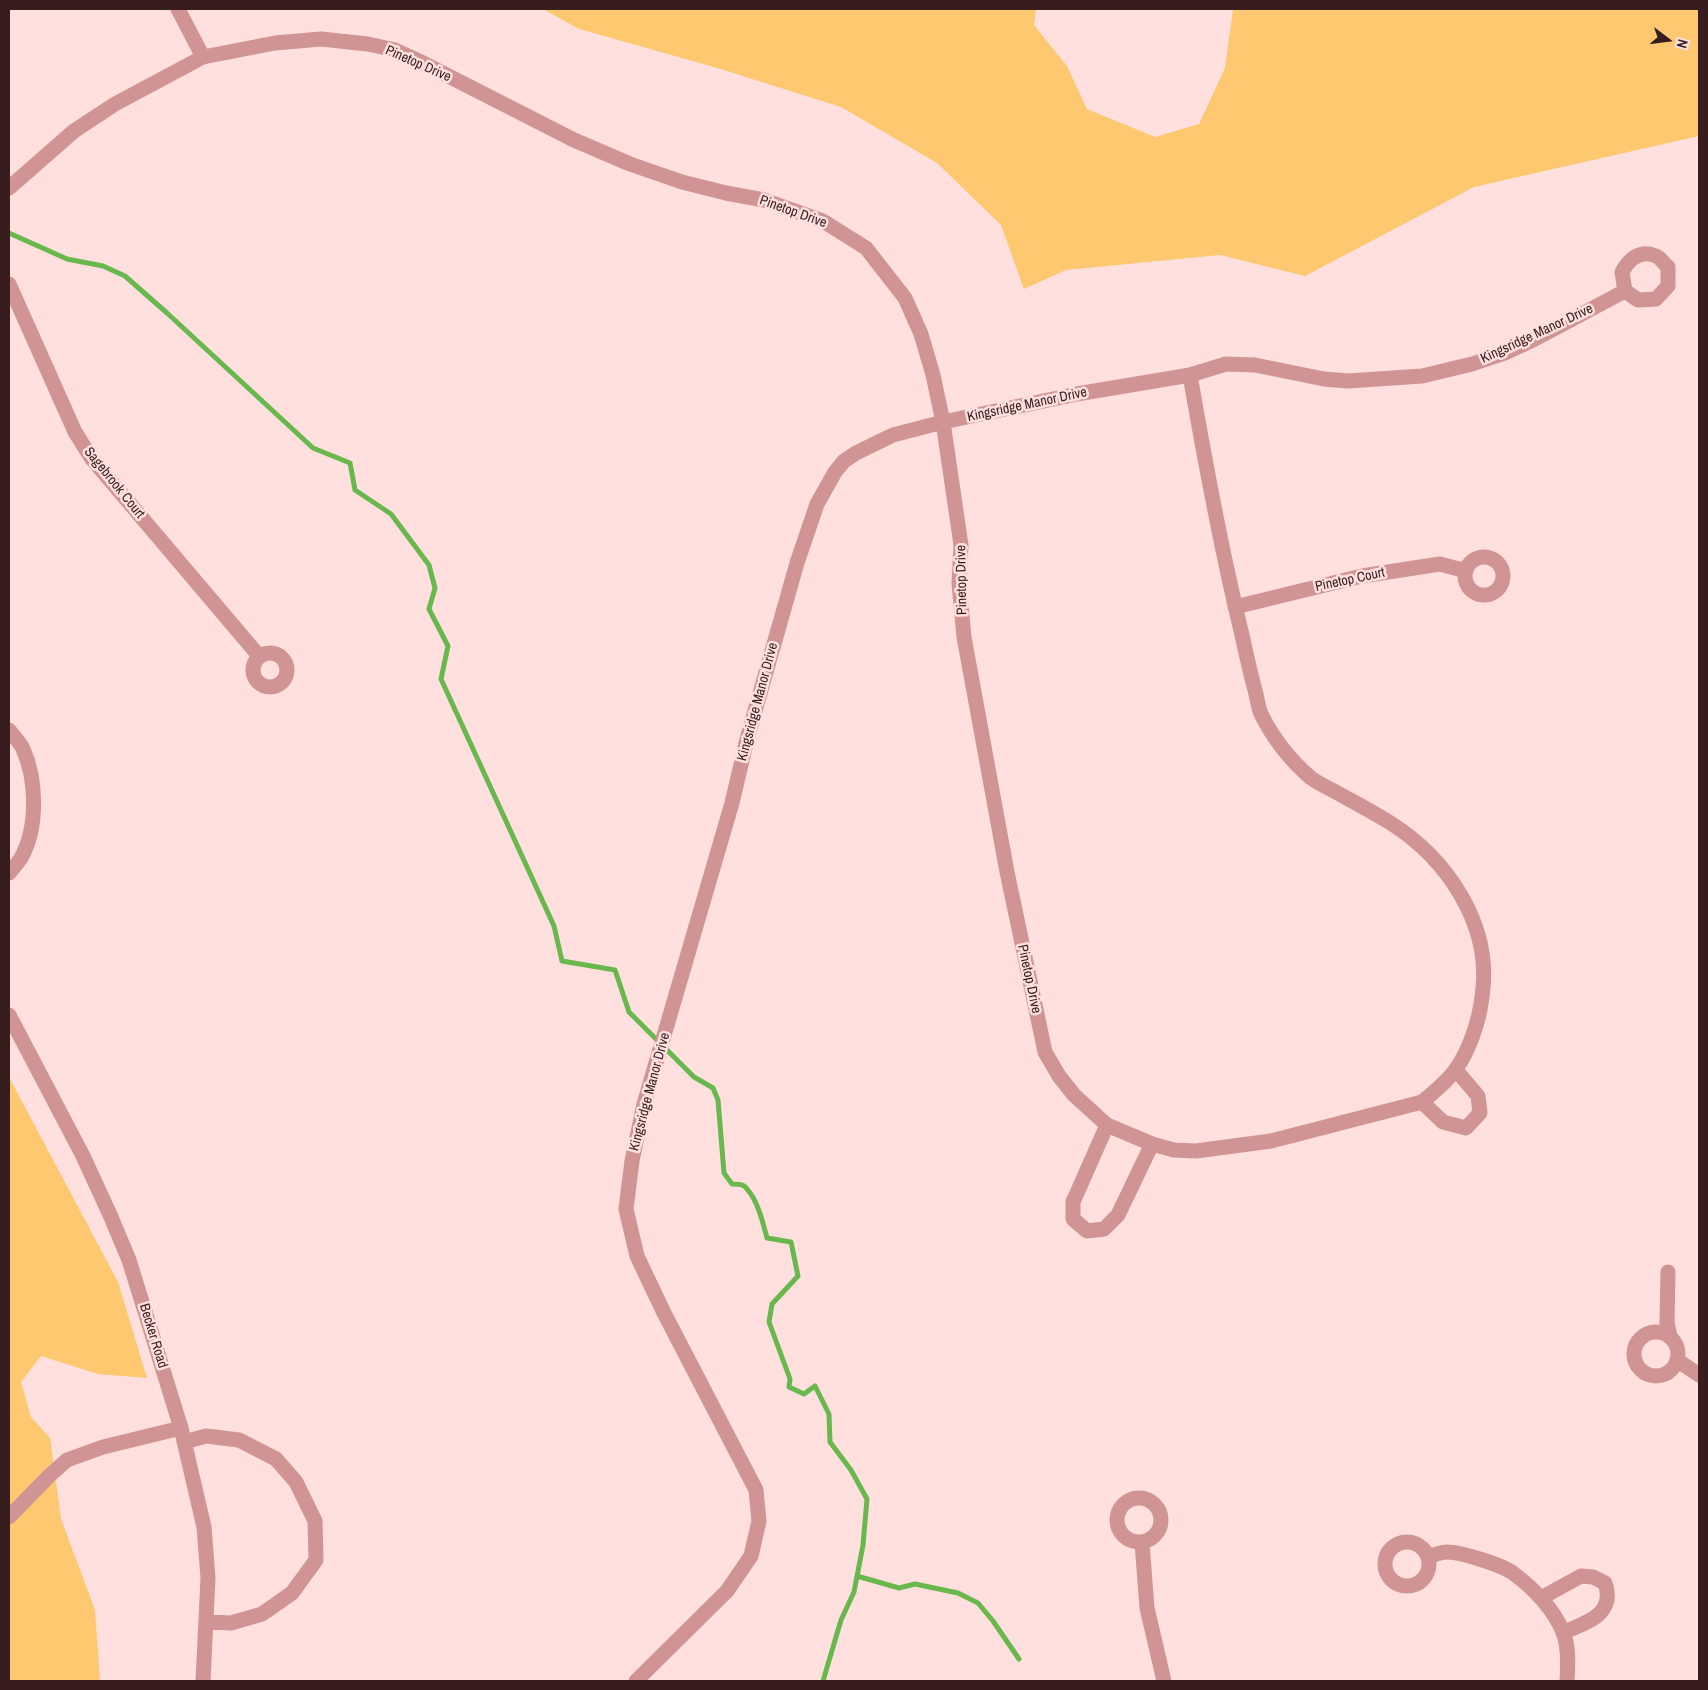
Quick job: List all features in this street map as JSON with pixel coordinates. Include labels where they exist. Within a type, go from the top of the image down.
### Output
[{"type":"street","points":[[178,9],[203,57]]},
{"type":"street","name":"Pinetop Drive","points":[[9,188],[74,131],[114,104],[203,57],[275,43],[321,39],[368,44],[394,50],[574,140],[630,164],[682,182],[764,200],[824,221],[866,248],[905,298],[921,334],[944,422],[962,545],[959,583],[964,637],[1007,872],[1045,1052],[1059,1076],[1074,1094],[1106,1125],[1152,1144],[1174,1150],[1196,1151],[1271,1141],[1422,1102],[1456,1070],[1475,1027],[1484,986],[1483,956],[1477,928],[1464,900],[1447,876],[1424,848],[1391,823],[1312,779],[1286,752],[1260,713],[1208,477],[1190,375]]},
{"type":"street","name":"Sagebrook Court","points":[[9,284],[75,432],[92,459],[259,656]]},
{"type":"street","name":"Kingsridge Manor Drive","points":[[636,1681],[727,1591],[751,1556],[759,1521],[756,1490],[663,1311],[637,1256],[626,1209],[634,1151],[644,1104],[732,803],[747,739],[797,563],[817,504],[835,472],[844,461],[856,453],[893,435],[944,422],[1077,394],[1190,375],[1226,364],[1255,365],[1324,379],[1348,381],[1422,376],[1472,364],[1505,352],[1590,311],[1625,291]]},
{"type":"street","name":"Pinetop Court","points":[[1235,606],[1362,576],[1440,564],[1466,571]]},
{"type":"street","points":[[9,730],[22,747],[34,785],[33,815],[28,839],[21,858],[9,873]]},
{"type":"street","name":"Becker Road","points":[[9,1014],[83,1156],[112,1217],[129,1260],[183,1435],[204,1527],[208,1578],[203,1681]]},
{"type":"street","points":[[1422,1102],[1443,1122],[1466,1128],[1480,1113],[1478,1096],[1456,1070]]},
{"type":"street","points":[[1106,1125],[1073,1202],[1073,1220],[1087,1231],[1104,1229],[1118,1216],[1152,1144]]},
{"type":"street","points":[[1668,1272],[1667,1323],[1670,1336],[1678,1348],[1677,1360],[1672,1369],[1666,1374],[1651,1376],[1644,1373],[1635,1362],[1634,1355],[1634,1348],[1642,1336],[1656,1331],[1670,1336]]},
{"type":"street","points":[[1677,1360],[1699,1375]]},
{"type":"street","points":[[9,1517],[48,1476],[67,1460],[103,1447],[183,1435],[206,1436],[239,1440],[276,1458],[296,1482],[315,1521],[316,1560],[292,1593],[262,1614],[231,1623],[207,1622]]},
{"type":"street","points":[[1142,1542],[1147,1608],[1164,1681]]},
{"type":"street","points":[[1428,1557],[1446,1552],[1473,1557],[1512,1572],[1541,1598],[1556,1618],[1563,1633],[1568,1665],[1567,1681]]},
{"type":"street","points":[[1541,1598],[1581,1576],[1594,1577],[1605,1583],[1608,1592],[1606,1604],[1598,1617],[1563,1633]]},
{"type":"shaded area","points":[[543,9],[1036,9],[1034,25],[1067,66],[1087,109],[1155,137],[1199,124],[1225,68],[1233,9],[1699,9],[1699,136],[1474,187],[1305,276],[1220,255],[1066,270],[1024,289],[1001,225],[937,163],[841,107],[714,67],[579,29]]},
{"type":"shaded area","points":[[9,1077],[118,1282],[147,1378],[98,1374],[41,1356],[21,1382],[31,1417],[50,1438],[61,1519],[95,1610],[100,1681],[9,1681]]},
{"type":"waterway","points":[[9,233],[67,259],[103,266],[125,276],[313,448],[350,463],[355,490],[391,514],[429,565],[435,588],[429,609],[448,646],[441,679],[554,926],[562,961],[615,970],[629,1012],[694,1077],[713,1088],[718,1100],[724,1173],[732,1184],[744,1186],[751,1194],[760,1212],[767,1238],[791,1242],[798,1276],[772,1304],[769,1322],[790,1379],[789,1387],[804,1394],[815,1386],[829,1414],[830,1442],[851,1470],[867,1499],[863,1545],[854,1592],[841,1620],[823,1681]]},
{"type":"waterway","points":[[857,1576],[899,1588],[915,1584],[958,1593],[978,1603],[1019,1659]]}]
